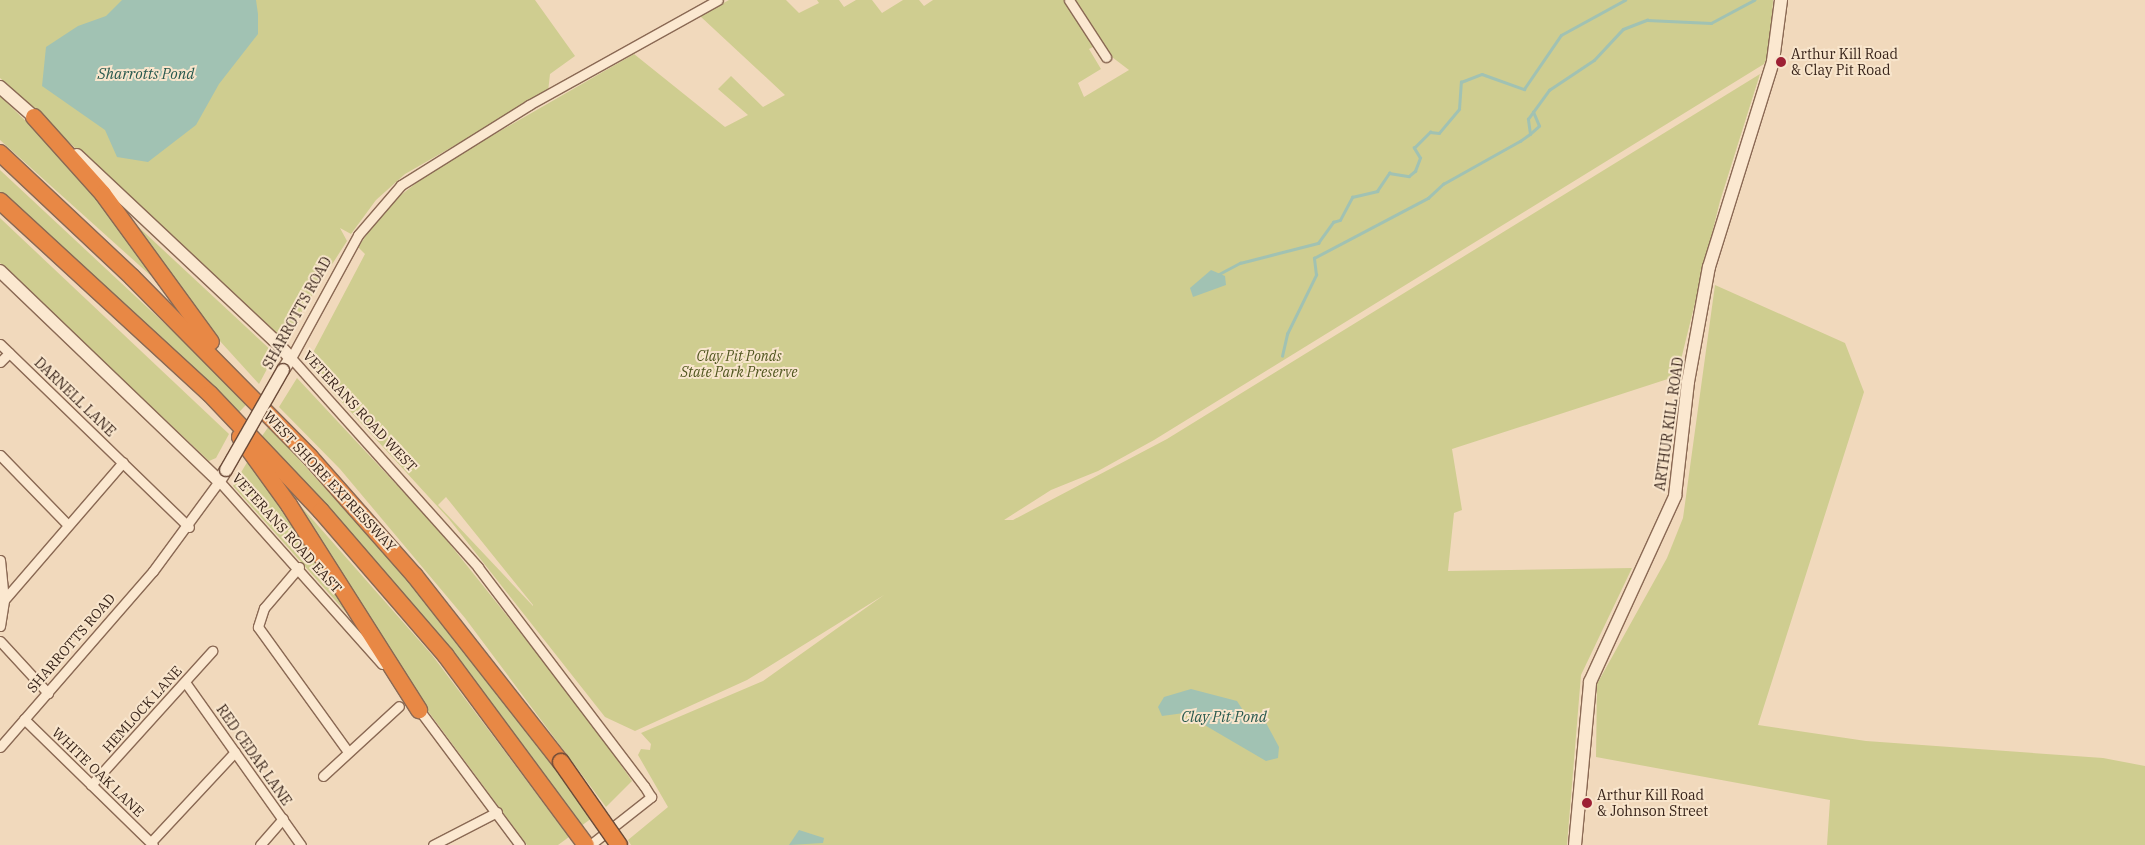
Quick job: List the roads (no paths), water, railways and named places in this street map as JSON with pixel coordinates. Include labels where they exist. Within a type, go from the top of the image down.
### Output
[{"type":"highway","points":[[34,117],[103,194],[202,330],[292,429],[330,479]]},
{"type":"highway","name":"WEST SHORE EXPRESSWAY","points":[[0,154],[177,321],[330,479],[441,607],[561,762],[619,845]]},
{"type":"highway","name":"WEST SHORE EXPRESSWAY","points":[[0,201],[241,425],[348,540],[446,656],[586,845]]},
{"type":"highway","points":[[166,354],[270,477],[419,710]]},
{"type":"street","name":"SHARROTTS ROAD","points":[[0,747],[189,527],[222,476],[291,358],[358,235],[401,185],[529,105],[718,0]]},
{"type":"street","points":[[1070,0],[1106,57]]},
{"type":"street","name":"ARTHUR KILL ROAD","points":[[1574,845],[1590,682],[1675,496],[1688,382],[1709,267],[1773,61],[1781,0]]},
{"type":"street","name":"VETERANS ROAD WEST","points":[[0,87],[207,274],[291,358],[478,567],[586,704],[651,797],[590,845]]},
{"type":"street","name":"VETERANS ROAD EAST","points":[[0,271],[222,476],[419,710],[520,845]]},
{"type":"street","name":"DARNELL LANE","points":[[0,344],[189,527]]},
{"type":"street","points":[[0,362],[8,353]]},
{"type":"street","points":[[0,455],[66,523]]},
{"type":"street","points":[[4,600],[42,557],[66,523],[123,462]]},
{"type":"street","points":[[0,560],[4,600],[0,626]]},
{"type":"street","points":[[299,566],[264,608],[258,626],[348,752]]},
{"type":"street","points":[[0,641],[48,692]]},
{"type":"street","name":"HEMLOCK LANE","points":[[91,785],[212,651]]},
{"type":"street","name":"RED CEDAR LANE","points":[[185,682],[301,845]]},
{"type":"street","points":[[323,776],[398,706]]},
{"type":"street","name":"WHITE OAK LANE","points":[[24,719],[152,843]]},
{"type":"street","points":[[152,843],[235,752]]},
{"type":"street","points":[[433,845],[496,812]]},
{"type":"street","points":[[260,845],[283,819]]},
{"type":"water","name":"Sharrotts Pond","points":[[122,0],[256,0],[258,34],[219,84],[196,125],[148,162],[117,157],[105,130],[42,86],[46,47],[78,26],[106,16]]},
{"type":"water","points":[[1211,270],[1225,276],[1226,285],[1193,297],[1190,288]]},
{"type":"water","name":"Clay Pit Pond","points":[[1191,689],[1237,701],[1248,718],[1265,721],[1279,747],[1278,758],[1266,761],[1184,713],[1162,716],[1158,707],[1164,697]]},
{"type":"water","points":[[799,830],[824,838],[823,843],[789,845]]},
{"type":"waterway","points":[[1219,274],[1240,263],[1318,243],[1333,222],[1340,220],[1352,197],[1377,191],[1389,173],[1409,176],[1415,171],[1420,158],[1414,148],[1430,132],[1439,133],[1459,109],[1461,82],[1482,74],[1524,89],[1561,35],[1625,0]]},
{"type":"waterway","points":[[1282,356],[1287,334],[1316,275],[1314,258],[1428,198],[1443,184],[1530,134],[1528,119],[1549,90],[1594,60],[1623,29],[1647,20],[1711,23],[1754,0]]},
{"type":"waterway","points":[[1530,134],[1539,126],[1533,112]]},
{"type":"place","name":"Arthur Kill Road & Clay Pit Road","points":[[1781,62]]},
{"type":"place","name":"Arthur Kill Road & Johnson Street","points":[[1587,803]]},
{"type":"park label","name":"Clay Pit Ponds State Park Preserve","points":[[739,364]]}]
